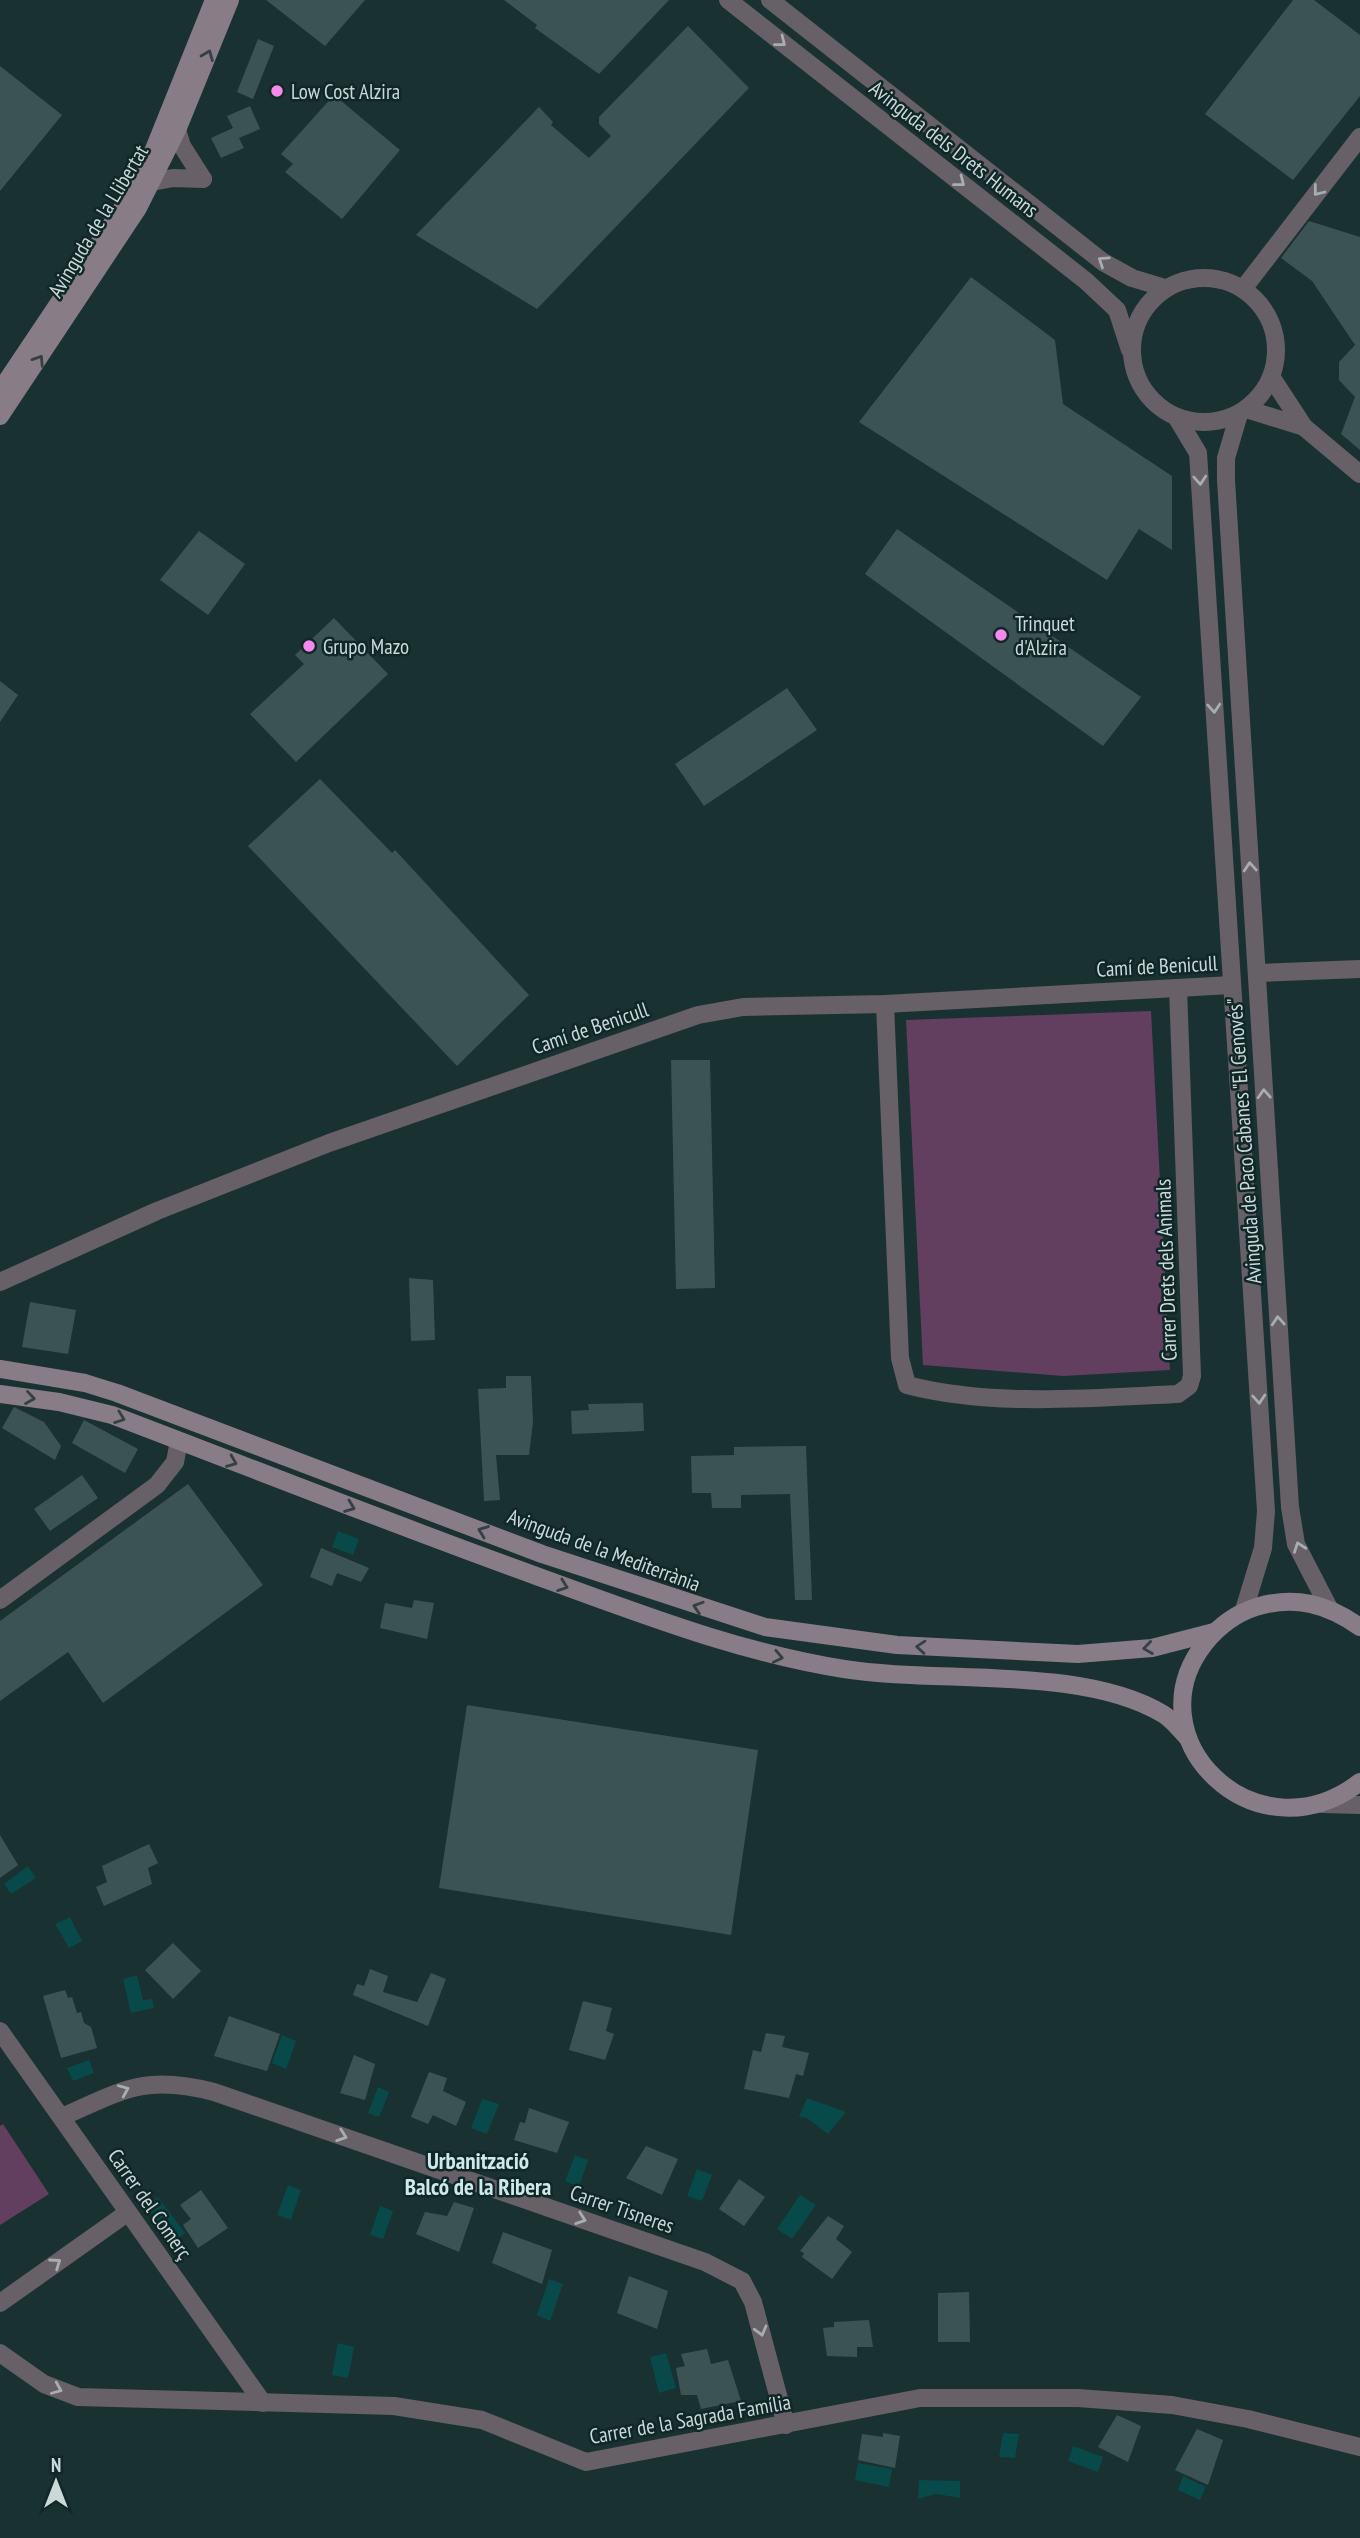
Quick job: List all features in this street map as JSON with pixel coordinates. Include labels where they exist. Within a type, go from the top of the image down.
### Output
[{"type":"main road","name":"Avinguda de la Llibertat","points":[[3,383],[142,179],[214,0]]},
{"type":"main road","name":"Avinguda de la Llibertat","points":[[0,416],[31,373],[152,182],[177,130],[230,0]]},
{"type":"main road","name":"Avinguda de la Mediterrània","points":[[0,1369],[85,1383],[117,1392],[542,1554],[765,1627],[897,1645],[1078,1654],[1152,1648],[1214,1632]]},
{"type":"main road","points":[[0,1394],[59,1402],[112,1415],[446,1543],[740,1648],[848,1670],[1020,1680],[1108,1693],[1143,1703],[1167,1716],[1188,1738],[1214,1777],[1237,1795],[1264,1806],[1293,1809],[1322,1804],[1343,1795],[1360,1782]]},
{"type":"main road","points":[[1188,1738],[1184,1723],[1187,1679],[1195,1656],[1214,1632],[1244,1611],[1272,1602],[1301,1601],[1329,1608],[1360,1627]]},
{"type":"street","name":"Avinguda dels Drets Humans","points":[[727,0],[1086,281],[1117,310],[1130,350]]},
{"type":"street","name":"Avinguda dels Drets Humans","points":[[770,0],[1103,262],[1132,278],[1165,288]]},
{"type":"street","points":[[152,182],[173,178],[203,179],[182,146],[177,130]]},
{"type":"street","points":[[1243,289],[1360,137]]},
{"type":"street","points":[[1212,278],[1243,289],[1267,313],[1275,334],[1276,359],[1272,378],[1258,399],[1243,411],[1215,422],[1177,418],[1153,403],[1138,382],[1130,350],[1136,323],[1146,305],[1165,288],[1188,279],[1212,278]]},
{"type":"street","points":[[1272,378],[1304,427],[1360,474]]},
{"type":"street","points":[[1243,411],[1304,427]]},
{"type":"street","name":"Avinguda de Paco Cabanes \"El Genovés\"","points":[[1243,411],[1226,458],[1226,480],[1290,1507],[1296,1544],[1329,1608]]},
{"type":"street","name":"Avinguda de Paco Cabanes \"El Genovés\"","points":[[1177,418],[1198,453],[1266,1511],[1263,1548],[1244,1611]]},
{"type":"street","points":[[1257,973],[1360,969]]},
{"type":"street","name":"Camí de Benicull","points":[[0,1282],[157,1211],[330,1143],[698,1015],[743,1007],[885,1003],[1232,985]]},
{"type":"street","name":"Carrer Drets dels Animals","points":[[885,1003],[900,1358],[907,1385],[929,1390],[1049,1400],[1165,1395],[1178,1394],[1189,1386],[1192,1376],[1178,988]]},
{"type":"street","points":[[0,1600],[157,1485],[175,1462],[179,1441]]},
{"type":"street","points":[[1322,1804],[1360,1805]]},
{"type":"street","name":"Carrer del Comerç","points":[[0,2031],[263,2403]]},
{"type":"street","name":"Carrer Tisneres","points":[[62,2117],[135,2085],[183,2084],[214,2092],[730,2272],[742,2281],[753,2302],[786,2425]]},
{"type":"street","points":[[0,2303],[127,2213]]},
{"type":"street","name":"Carrer de la Sagrada Família","points":[[0,2353],[44,2384],[78,2397],[394,2406],[482,2420],[586,2462],[920,2398],[1078,2398],[1172,2405],[1248,2419],[1360,2447]]},
{"type":"shaded area","points":[[1151,1011],[1170,1370],[1063,1376],[923,1365],[906,1020]]},
{"type":"shaded area","points":[[3,2124],[49,2194],[0,2225],[0,2126]]},
{"type":"water","points":[[338,1531],[359,1539],[353,1555],[332,1547]]},
{"type":"water","points":[[28,1866],[36,1878],[11,1894],[4,1884]]},
{"type":"water","points":[[70,1917],[82,1941],[69,1948],[55,1924]]},
{"type":"water","points":[[137,1975],[143,2000],[152,1999],[154,2008],[131,2013],[123,1979]]},
{"type":"water","points":[[282,2035],[296,2041],[286,2069],[272,2063]]},
{"type":"water","points":[[89,2060],[94,2073],[73,2081],[67,2068]]},
{"type":"water","points":[[378,2087],[389,2092],[379,2117],[368,2113]]},
{"type":"water","points":[[807,2098],[846,2112],[828,2134],[807,2118],[799,2117]]},
{"type":"water","points":[[482,2099],[499,2104],[487,2134],[471,2128]]},
{"type":"water","points":[[575,2155],[588,2160],[579,2187],[565,2181]]},
{"type":"water","points":[[697,2169],[712,2175],[702,2201],[687,2196]]},
{"type":"water","points":[[288,2185],[301,2190],[291,2220],[277,2215]]},
{"type":"water","points":[[800,2195],[816,2205],[792,2239],[777,2229]]},
{"type":"water","points":[[158,2197],[185,2233],[172,2243],[145,2206]]},
{"type":"water","points":[[380,2206],[393,2211],[383,2239],[370,2235]]},
{"type":"water","points":[[549,2279],[563,2284],[550,2321],[537,2315]]},
{"type":"water","points":[[338,2343],[354,2347],[348,2378],[332,2375]]},
{"type":"water","points":[[666,2353],[676,2388],[659,2393],[650,2357]]},
{"type":"water","points":[[1003,2433],[1019,2434],[1015,2458],[999,2457]]},
{"type":"water","points":[[1073,2446],[1103,2457],[1098,2472],[1068,2461]]},
{"type":"water","points":[[858,2463],[892,2469],[889,2487],[855,2480]]},
{"type":"water","points":[[1183,2476],[1206,2487],[1200,2500],[1178,2490]]},
{"type":"water","points":[[919,2480],[960,2481],[960,2498],[936,2494],[918,2499]]},
{"type":"building","points":[[266,0],[365,0],[325,46]]},
{"type":"building","points":[[504,0],[669,0],[599,74],[535,28],[537,25]]},
{"type":"building","points":[[1293,0],[1314,0],[1360,35],[1360,96],[1293,180],[1205,114]]},
{"type":"building","points":[[688,26],[749,88],[537,309],[416,235],[539,107],[553,122],[551,125],[589,158],[611,136],[599,124],[599,117]]},
{"type":"building","points":[[258,39],[274,46],[253,99],[237,92]]},
{"type":"building","points":[[0,66],[62,115],[0,191]]},
{"type":"building","points":[[334,95],[400,150],[342,219],[285,172],[293,164],[281,154]]},
{"type":"building","points":[[250,106],[260,129],[239,138],[244,148],[221,158],[211,138],[233,128],[227,116]]},
{"type":"building","points":[[1309,221],[1360,237],[1360,450],[1341,434],[1355,397],[1339,380],[1339,362],[1355,345],[1312,281],[1281,258]]},
{"type":"building","points":[[971,277],[1055,340],[1063,404],[1172,476],[1172,550],[1139,529],[1107,580],[859,422]]},
{"type":"building","name":"Trinquet d'Alzira","points":[[897,529],[1141,697],[1103,746],[865,574]]},
{"type":"building","points":[[199,531],[245,564],[208,615],[160,580]]},
{"type":"building","points":[[334,618],[388,674],[296,762],[250,714],[304,664],[295,655]]},
{"type":"building","points":[[0,681],[18,695],[0,722]]},
{"type":"building","points":[[787,688],[817,730],[704,806],[675,764]]},
{"type":"building","points":[[320,779],[392,853],[395,850],[529,995],[457,1066],[248,846]]},
{"type":"building","points":[[671,1060],[710,1060],[715,1288],[676,1289]]},
{"type":"building","points":[[409,1278],[433,1280],[435,1340],[411,1341]]},
{"type":"building","points":[[30,1302],[76,1310],[68,1354],[22,1347]]},
{"type":"building","points":[[506,1376],[531,1376],[533,1422],[529,1455],[496,1455],[500,1500],[484,1501],[478,1389],[506,1388]]},
{"type":"building","points":[[643,1403],[644,1431],[572,1434],[571,1411],[589,1410],[588,1404]]},
{"type":"building","points":[[14,1407],[44,1422],[61,1446],[55,1460],[2,1428]]},
{"type":"building","points":[[84,1420],[138,1449],[125,1473],[72,1443]]},
{"type":"building","points":[[806,1446],[812,1600],[795,1600],[790,1494],[741,1495],[741,1508],[712,1508],[711,1493],[692,1493],[691,1456],[734,1455],[734,1447]]},
{"type":"building","points":[[82,1475],[98,1498],[50,1531],[34,1509]]},
{"type":"building","points":[[188,1484],[263,1585],[103,1703],[68,1652],[0,1701],[0,1621]]},
{"type":"building","points":[[321,1548],[369,1568],[361,1582],[337,1573],[332,1586],[310,1577]]},
{"type":"building","points":[[414,1600],[434,1603],[427,1639],[380,1628],[385,1603],[412,1608]]},
{"type":"building","points":[[467,1705],[758,1750],[731,1935],[439,1888]]},
{"type":"building","points":[[0,1835],[18,1865],[0,1878]]},
{"type":"building","points":[[149,1844],[158,1863],[148,1868],[152,1884],[104,1906],[96,1887],[107,1882],[102,1866]]},
{"type":"building","points":[[173,1943],[201,1971],[173,1999],[145,1970]]},
{"type":"building","points":[[370,1969],[388,1976],[383,1992],[417,2002],[431,1973],[446,1979],[428,2026],[353,1995],[357,1984],[364,1986]]},
{"type":"building","points":[[65,1990],[68,1998],[72,1997],[77,2013],[81,2012],[84,2023],[91,2027],[97,2048],[61,2058],[43,1996]]},
{"type":"building","points":[[583,2001],[612,2008],[606,2031],[614,2034],[605,2060],[569,2050]]},
{"type":"building","points":[[229,2016],[280,2034],[267,2071],[214,2056]]},
{"type":"building","points":[[766,2033],[785,2036],[782,2047],[809,2053],[803,2076],[796,2074],[789,2098],[744,2089],[753,2050],[761,2052]]},
{"type":"building","points":[[354,2055],[375,2064],[365,2100],[340,2093]]},
{"type":"building","points":[[429,2072],[447,2078],[443,2091],[466,2102],[456,2126],[433,2115],[428,2124],[411,2117]]},
{"type":"building","points":[[529,2108],[569,2122],[557,2153],[514,2140],[520,2122],[525,2123]]},
{"type":"building","points":[[646,2146],[678,2159],[662,2195],[626,2178]]},
{"type":"building","points":[[739,2179],[765,2197],[744,2226],[719,2209]]},
{"type":"building","points":[[201,2190],[228,2228],[198,2248],[183,2225],[191,2219],[180,2205]]},
{"type":"building","points":[[454,2202],[474,2208],[459,2252],[416,2234],[425,2212],[447,2216]]},
{"type":"building","points":[[828,2216],[844,2226],[836,2239],[852,2252],[832,2279],[802,2257],[804,2253],[800,2251]]},
{"type":"building","points":[[503,2232],[552,2250],[542,2284],[492,2263]]},
{"type":"building","points":[[629,2276],[668,2291],[657,2329],[617,2313]]},
{"type":"building","points":[[969,2292],[970,2342],[938,2342],[938,2293]]},
{"type":"building","points":[[869,2320],[873,2347],[857,2347],[857,2357],[827,2356],[823,2328],[834,2327],[834,2322]]},
{"type":"building","points":[[707,2349],[711,2364],[728,2360],[741,2401],[701,2409],[697,2395],[681,2395],[676,2368],[685,2366],[681,2354]]},
{"type":"building","points":[[1117,2415],[1141,2426],[1128,2462],[1098,2447]]},
{"type":"building","points":[[1197,2429],[1223,2440],[1208,2485],[1175,2470]]},
{"type":"building","points":[[883,2433],[900,2436],[895,2468],[858,2460],[862,2434],[883,2437]]},
{"type":"place","name":"Low Cost Alzira","points":[[277,91]]},
{"type":"place","name":"Trinquet d'Alzira","points":[[1001,635]]},
{"type":"place","name":"Grupo Mazo","points":[[309,646]]},
{"type":"district","name":"Urbanització Balcó de la Ribera","points":[[478,2173]]}]
